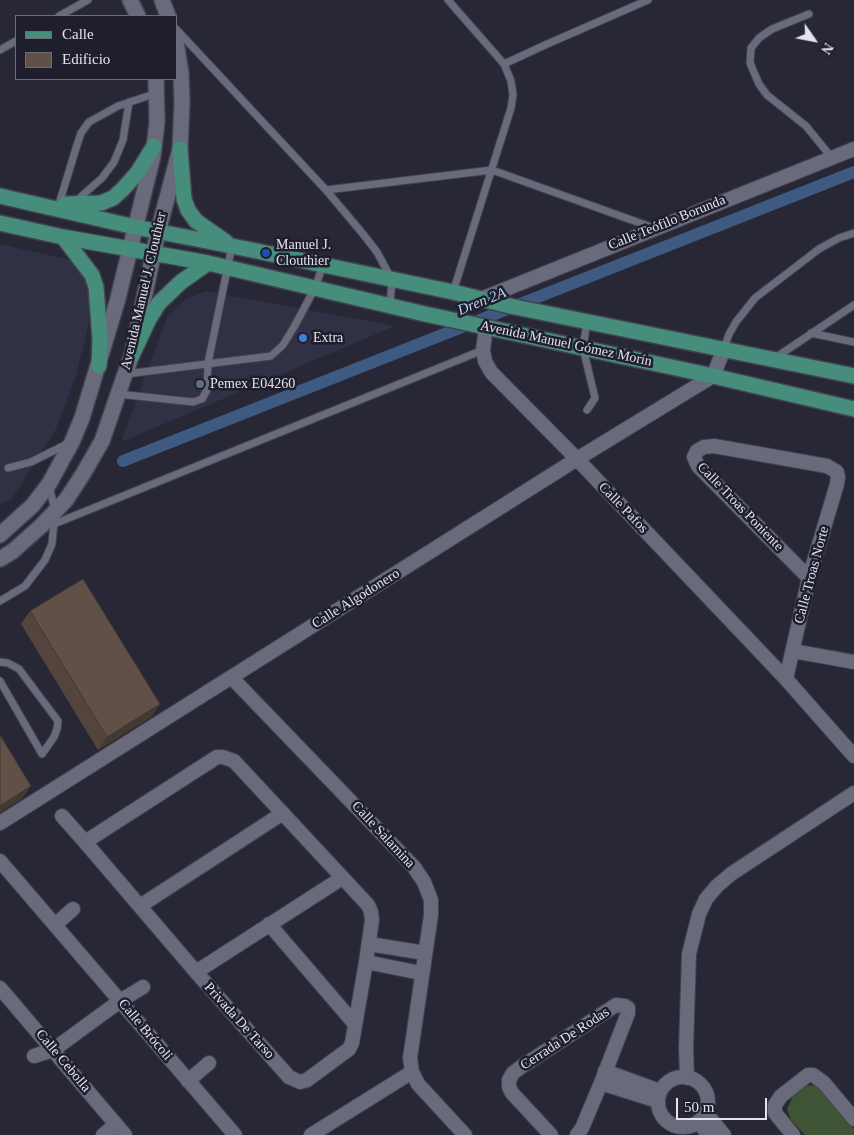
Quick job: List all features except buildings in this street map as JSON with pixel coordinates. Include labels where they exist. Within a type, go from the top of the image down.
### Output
[{"type":"main road","points":[[130,0],[138,15]]},
{"type":"main road","points":[[162,0],[168,15]]},
{"type":"main road","name":"Avenida Manuel J. Clouthier","points":[[0,559],[13,551],[54,517],[83,474],[102,441],[132,355],[158,232],[180,149],[182,104],[178,54]]},
{"type":"main road","name":"Avenida Manuel J. Clouthier","points":[[0,535],[33,505],[49,484],[72,442],[82,418],[118,302],[136,227],[154,146],[157,122],[156,86]]},
{"type":"main road","points":[[0,196],[40,204],[101,203],[113,198],[123,189],[138,172],[154,146]]},
{"type":"main road","points":[[180,149],[184,199],[188,210],[196,221],[232,246]]},
{"type":"main road","name":"Avenida Manuel Gómez Morín","points":[[40,204],[158,232],[854,376]]},
{"type":"main road","name":"Avenida Manuel Gómez Morín","points":[[0,223],[62,237],[228,267],[425,314],[713,376],[854,409]]},
{"type":"main road","points":[[62,237],[92,275],[96,287],[100,338],[99,366]]},
{"type":"main road","points":[[132,355],[149,319],[159,303],[181,282],[208,263]]},
{"type":"street","name":"Calle Teófilo Borunda","points":[[481,298],[854,149]]},
{"type":"street","name":"Calle Pafos","points":[[480,326],[485,360],[491,372],[786,680],[854,756]]},
{"type":"street","points":[[713,376],[724,350]]},
{"type":"street","name":"Calle Algodonero","points":[[0,823],[576,459],[713,376]]},
{"type":"street","name":"Calle Troas Poniente","points":[[809,578],[698,466],[694,457],[697,450],[714,446],[827,466],[837,472]]},
{"type":"street","name":"Calle Troas Norte","points":[[786,680],[809,578],[837,484],[837,472]]},
{"type":"street","points":[[793,651],[854,662]]},
{"type":"street","name":"Calle Salamina","points":[[232,678],[414,867],[424,882],[431,900],[431,915],[410,1058],[412,1072]]},
{"type":"street","name":"Privada De Tarso","points":[[62,816],[289,1077],[300,1082],[307,1080],[349,1050],[352,1043],[354,1022],[369,944],[371,912],[368,905],[234,761],[223,757],[217,758],[85,842]]},
{"type":"street","points":[[687,1078],[686,1048],[690,954],[699,914],[706,900],[717,886],[731,874],[854,793]]},
{"type":"street","points":[[140,906],[283,813]]},
{"type":"street","name":"Calle Brócoli","points":[[0,861],[235,1135]]},
{"type":"street","points":[[196,972],[342,878]]},
{"type":"street","points":[[55,925],[73,909]]},
{"type":"street","points":[[269,924],[354,1022]]},
{"type":"street","points":[[369,944],[425,953]]},
{"type":"street","points":[[366,962],[421,973]]},
{"type":"street","name":"Calle Cebolla","points":[[0,988],[121,1130]]},
{"type":"street","points":[[34,1056],[53,1050],[120,1001],[143,988]]},
{"type":"street","name":"Cerrada De Rodas","points":[[551,1135],[508,1087],[513,1073],[616,1005],[625,1006],[628,1008],[628,1013],[582,1128],[577,1135]]},
{"type":"street","points":[[188,1081],[209,1063]]},
{"type":"street","points":[[311,1135],[412,1072],[418,1084],[465,1135]]},
{"type":"street","points":[[791,1134],[775,1113],[775,1105],[781,1096],[808,1075],[813,1075],[824,1082],[854,1119]]},
{"type":"street","points":[[603,1077],[659,1096]]},
{"type":"street","points":[[702,1117],[690,1126],[670,1130],[662,1116],[659,1096],[670,1080],[687,1078],[699,1083],[704,1089],[707,1097],[702,1117],[709,1135]]},
{"type":"street","points":[[702,1117],[724,1135]]},
{"type":"street","points":[[103,1135],[121,1130]]},
{"type":"lane","points":[[61,15],[88,0]]},
{"type":"lane","points":[[448,0],[504,64],[511,81],[513,95],[511,108],[453,292]]},
{"type":"lane","points":[[504,64],[648,0]]},
{"type":"lane","points":[[809,14],[772,29],[759,38],[751,48],[750,63],[759,84],[767,94],[806,126],[832,158]]},
{"type":"lane","points":[[178,31],[326,190],[376,252],[392,280],[390,306]]},
{"type":"lane","points":[[0,50],[15,42]]},
{"type":"lane","points":[[66,204],[77,145],[89,122],[156,86]]},
{"type":"lane","points":[[66,204],[102,178],[114,162],[123,140],[129,102]]},
{"type":"lane","points":[[326,190],[492,170],[654,228]]},
{"type":"lane","points":[[724,350],[729,334],[736,322],[755,298],[819,249],[839,238],[854,233]]},
{"type":"lane","points":[[118,394],[193,402],[202,399],[207,390],[208,364],[232,246]]},
{"type":"lane","points":[[125,374],[271,356],[283,346],[315,288],[323,265]]},
{"type":"lane","points":[[772,360],[854,306]]},
{"type":"lane","points":[[586,410],[594,402],[595,393],[583,348],[587,321]]},
{"type":"lane","points":[[811,333],[854,342]]},
{"type":"lane","points":[[54,517],[483,350]]},
{"type":"lane","points":[[8,468],[31,462],[72,442]]},
{"type":"lane","points":[[0,601],[25,586],[36,574],[52,544],[54,517],[49,484]]},
{"type":"lane","points":[[0,662],[8,663],[19,669],[58,721],[58,729],[42,754],[0,681]]},
{"type":"shaded area","points":[[0,244],[71,260],[86,280],[90,297],[88,327],[75,379],[56,429],[12,499],[0,504]]},
{"type":"shaded area","name":"Pemex E04260","points":[[205,291],[395,326],[121,442],[168,315],[185,300]]},
{"type":"green space","points":[[815,1085],[821,1089],[854,1129],[854,1135],[805,1135],[791,1120],[787,1109],[794,1094],[805,1086]]},
{"type":"waterway","name":"Dren 2A","points":[[123,461],[854,172]]},
{"type":"place","name":"Manuel J. Clouthier","points":[[266,253]]},
{"type":"place","name":"Extra","points":[[303,338]]},
{"type":"place","name":"Pemex E04260","points":[[200,384]]}]
